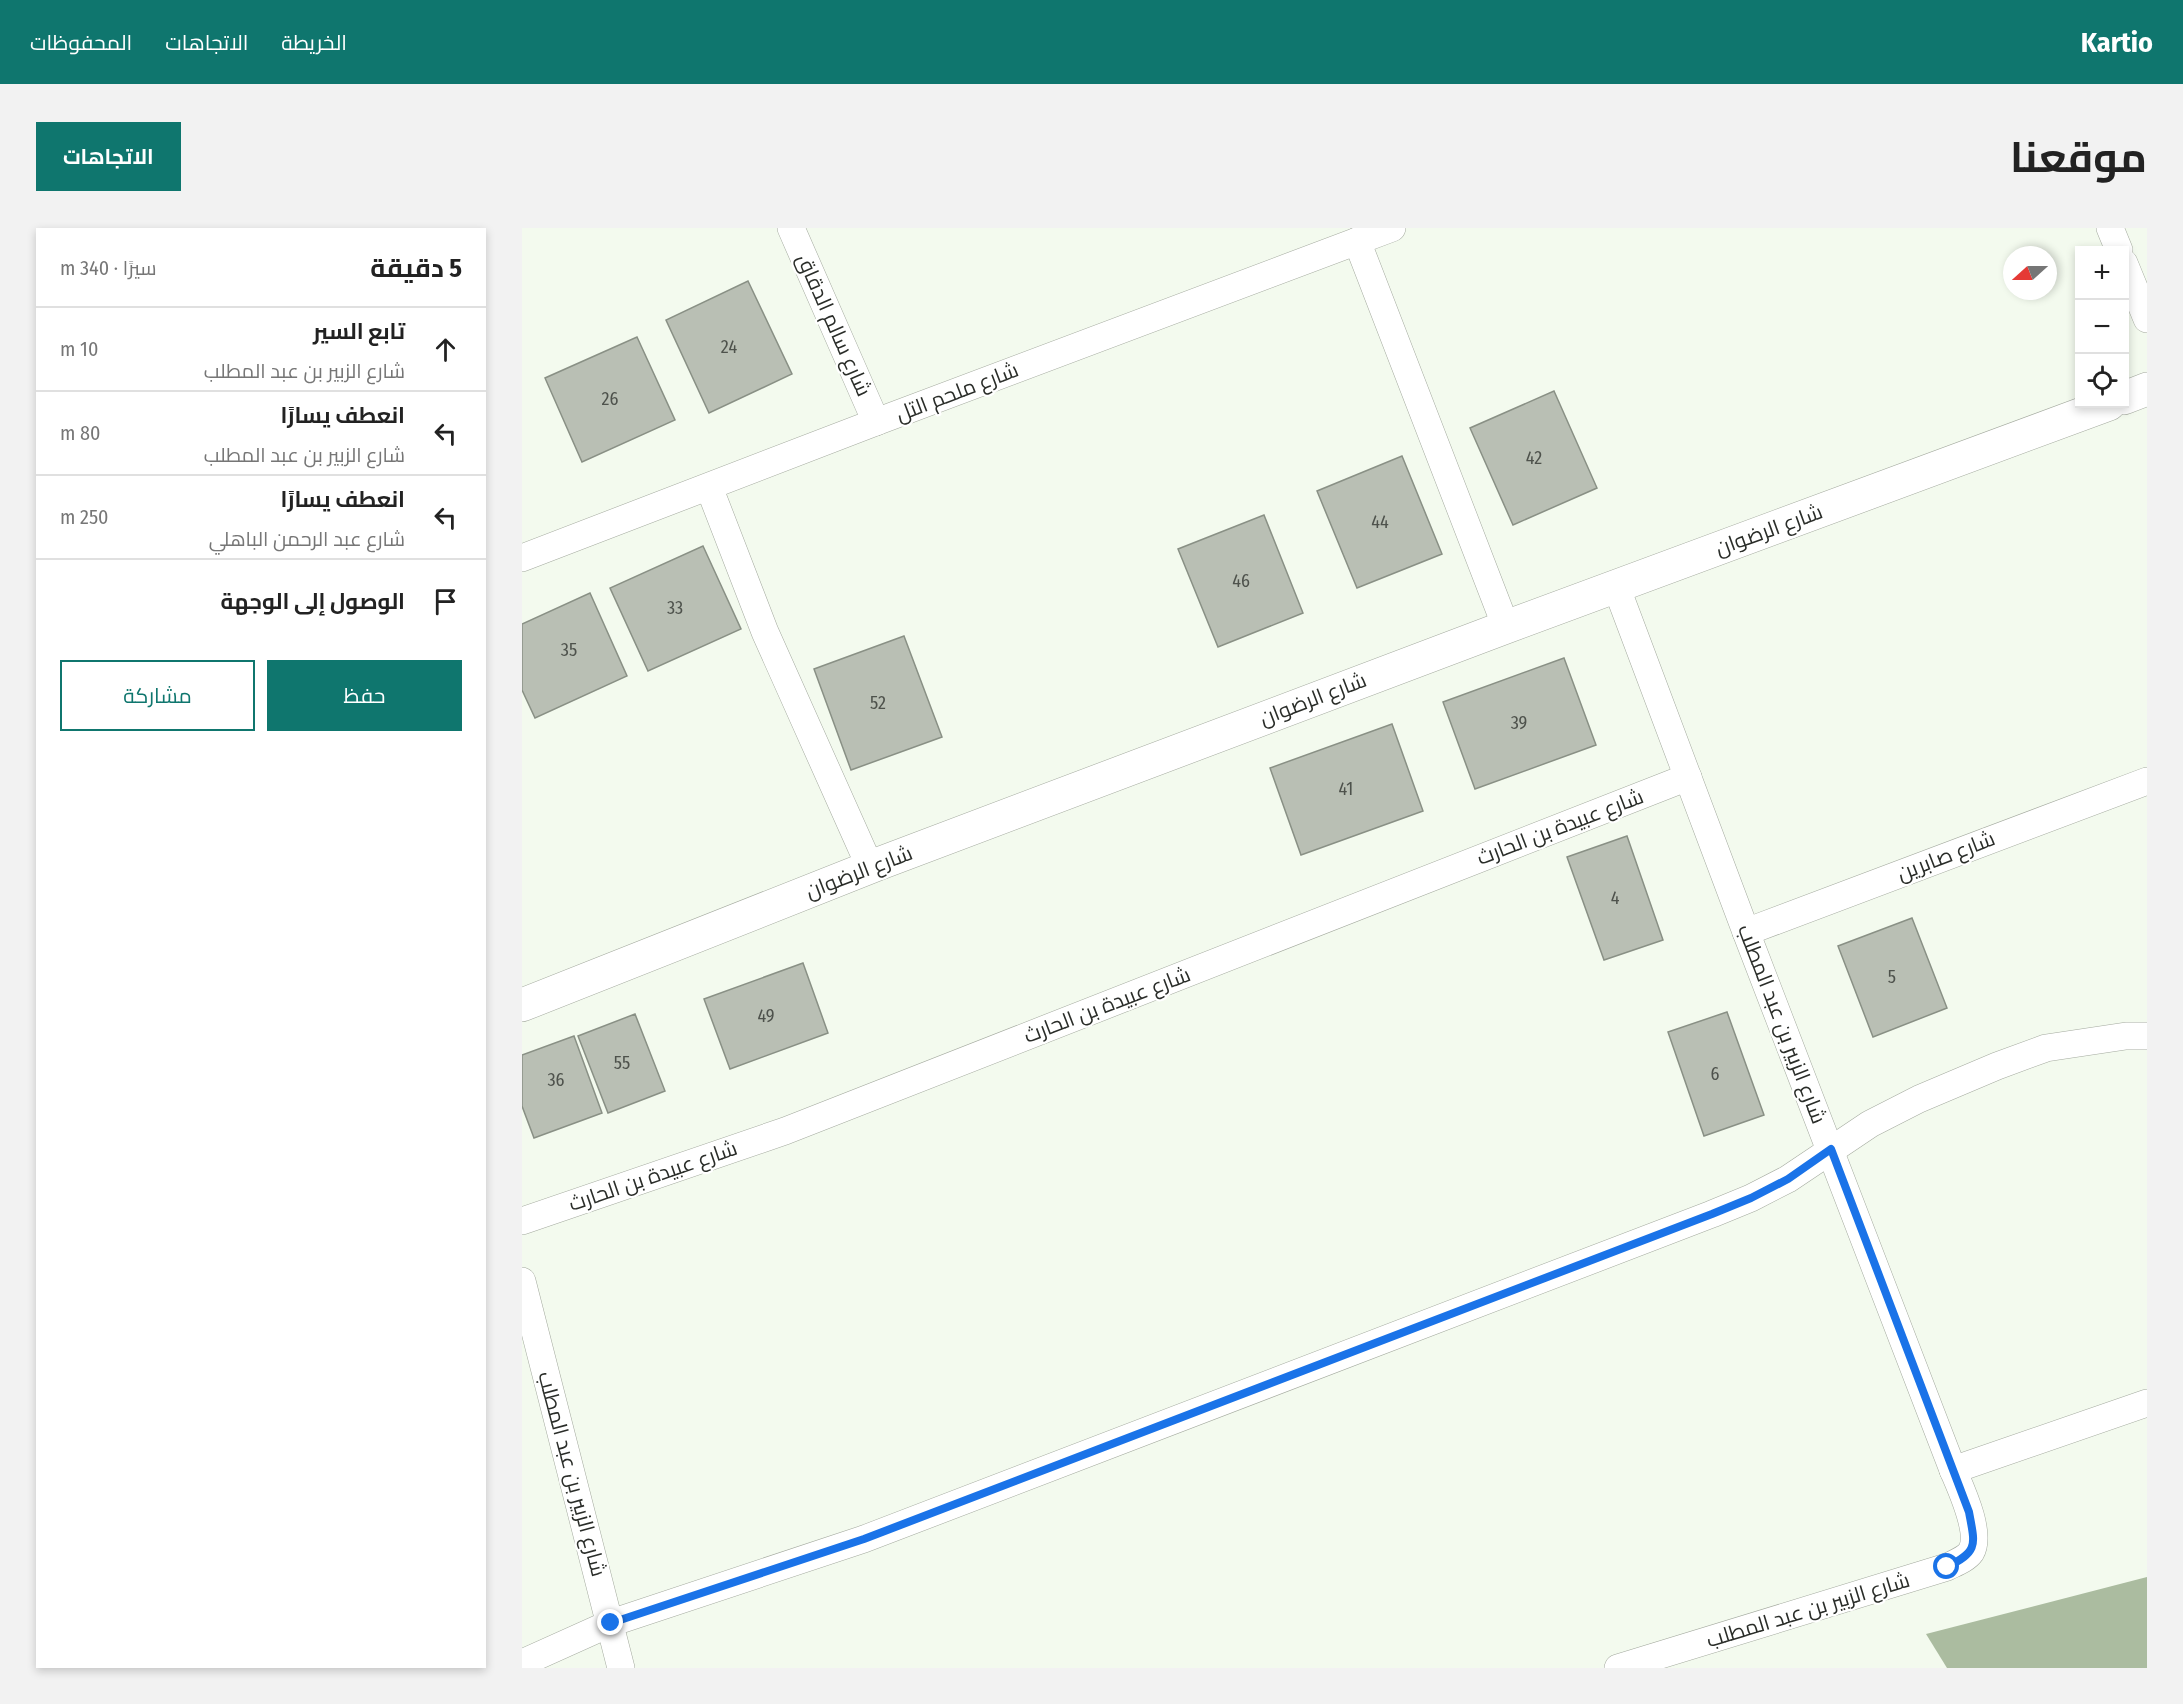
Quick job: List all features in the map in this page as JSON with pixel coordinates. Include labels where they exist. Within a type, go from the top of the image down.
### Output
[{"type":"main road","points":[[2129,396],[2147,389]]},
{"type":"main road","name":"شارع الرضوان","points":[[522,1005],[870,867],[1506,627],[2098,408]]},
{"type":"street","name":"شارع سالم الدقاق","points":[[791,228],[876,422]]},
{"type":"street","name":"شارع ملحم التل","points":[[522,558],[1392,228]]},
{"type":"street","points":[[2110,228],[2117,246]]},
{"type":"street","points":[[1357,242],[1506,627]]},
{"type":"street","points":[[2129,275],[2147,319]]},
{"type":"street","points":[[709,487],[770,642],[870,867]]},
{"type":"street","name":"شارع الزبير بن عبد المطلب","points":[[1616,586],[1969,1512],[1974,1544],[1970,1554],[1947,1567],[1618,1668]]},
{"type":"street","name":"شارع عبيدة بن الحارث","points":[[522,1221],[785,1131],[1688,777]]},
{"type":"street","name":"شارع صابرين","points":[[1746,932],[2147,781]]},
{"type":"street","points":[[522,1663],[611,1623],[864,1539],[1712,1214],[1788,1179],[1870,1124],[1919,1099],[2046,1048],[2126,1036],[2147,1036]]},
{"type":"street","name":"شارع الزبير بن عبد المطلب","points":[[522,1281],[621,1668]]},
{"type":"street","points":[[1953,1470],[2147,1403]]},
{"type":"green space","points":[[2147,1577],[2147,1668],[1947,1668],[1926,1634]]},
{"type":"building","points":[[748,281],[792,374],[709,413],[666,320]]},
{"type":"building","points":[[637,337],[675,420],[582,462],[545,378]]},
{"type":"building","points":[[1554,391],[1597,488],[1513,525],[1470,428]]},
{"type":"building","points":[[1402,456],[1442,554],[1357,588],[1317,491]]},
{"type":"building","points":[[1264,515],[1303,613],[1218,647],[1178,549]]},
{"type":"building","points":[[703,546],[741,629],[648,671],[610,588]]},
{"type":"building","points":[[590,593],[627,676],[535,718],[522,690],[522,624]]},
{"type":"building","points":[[904,636],[942,737],[851,770],[814,669]]},
{"type":"building","points":[[1564,658],[1596,745],[1475,789],[1443,702]]},
{"type":"building","points":[[1392,724],[1423,811],[1301,855],[1270,768]]},
{"type":"building","points":[[1627,836],[1663,940],[1604,960],[1567,857]]},
{"type":"building","points":[[1912,918],[1947,1008],[1873,1037],[1838,946]]},
{"type":"building","points":[[803,963],[828,1033],[730,1069],[704,999]]},
{"type":"building","points":[[1727,1012],[1764,1115],[1704,1136],[1668,1032]]},
{"type":"building","points":[[635,1014],[665,1091],[608,1113],[578,1036]]},
{"type":"building","points":[[574,1036],[602,1113],[534,1138],[522,1106],[522,1055]]},
{"type":"route","points":[[611,1623],[864,1539],[1712,1214],[1788,1179],[1831,1149],[1969,1512],[1974,1544],[1970,1554],[1947,1567]]}]
